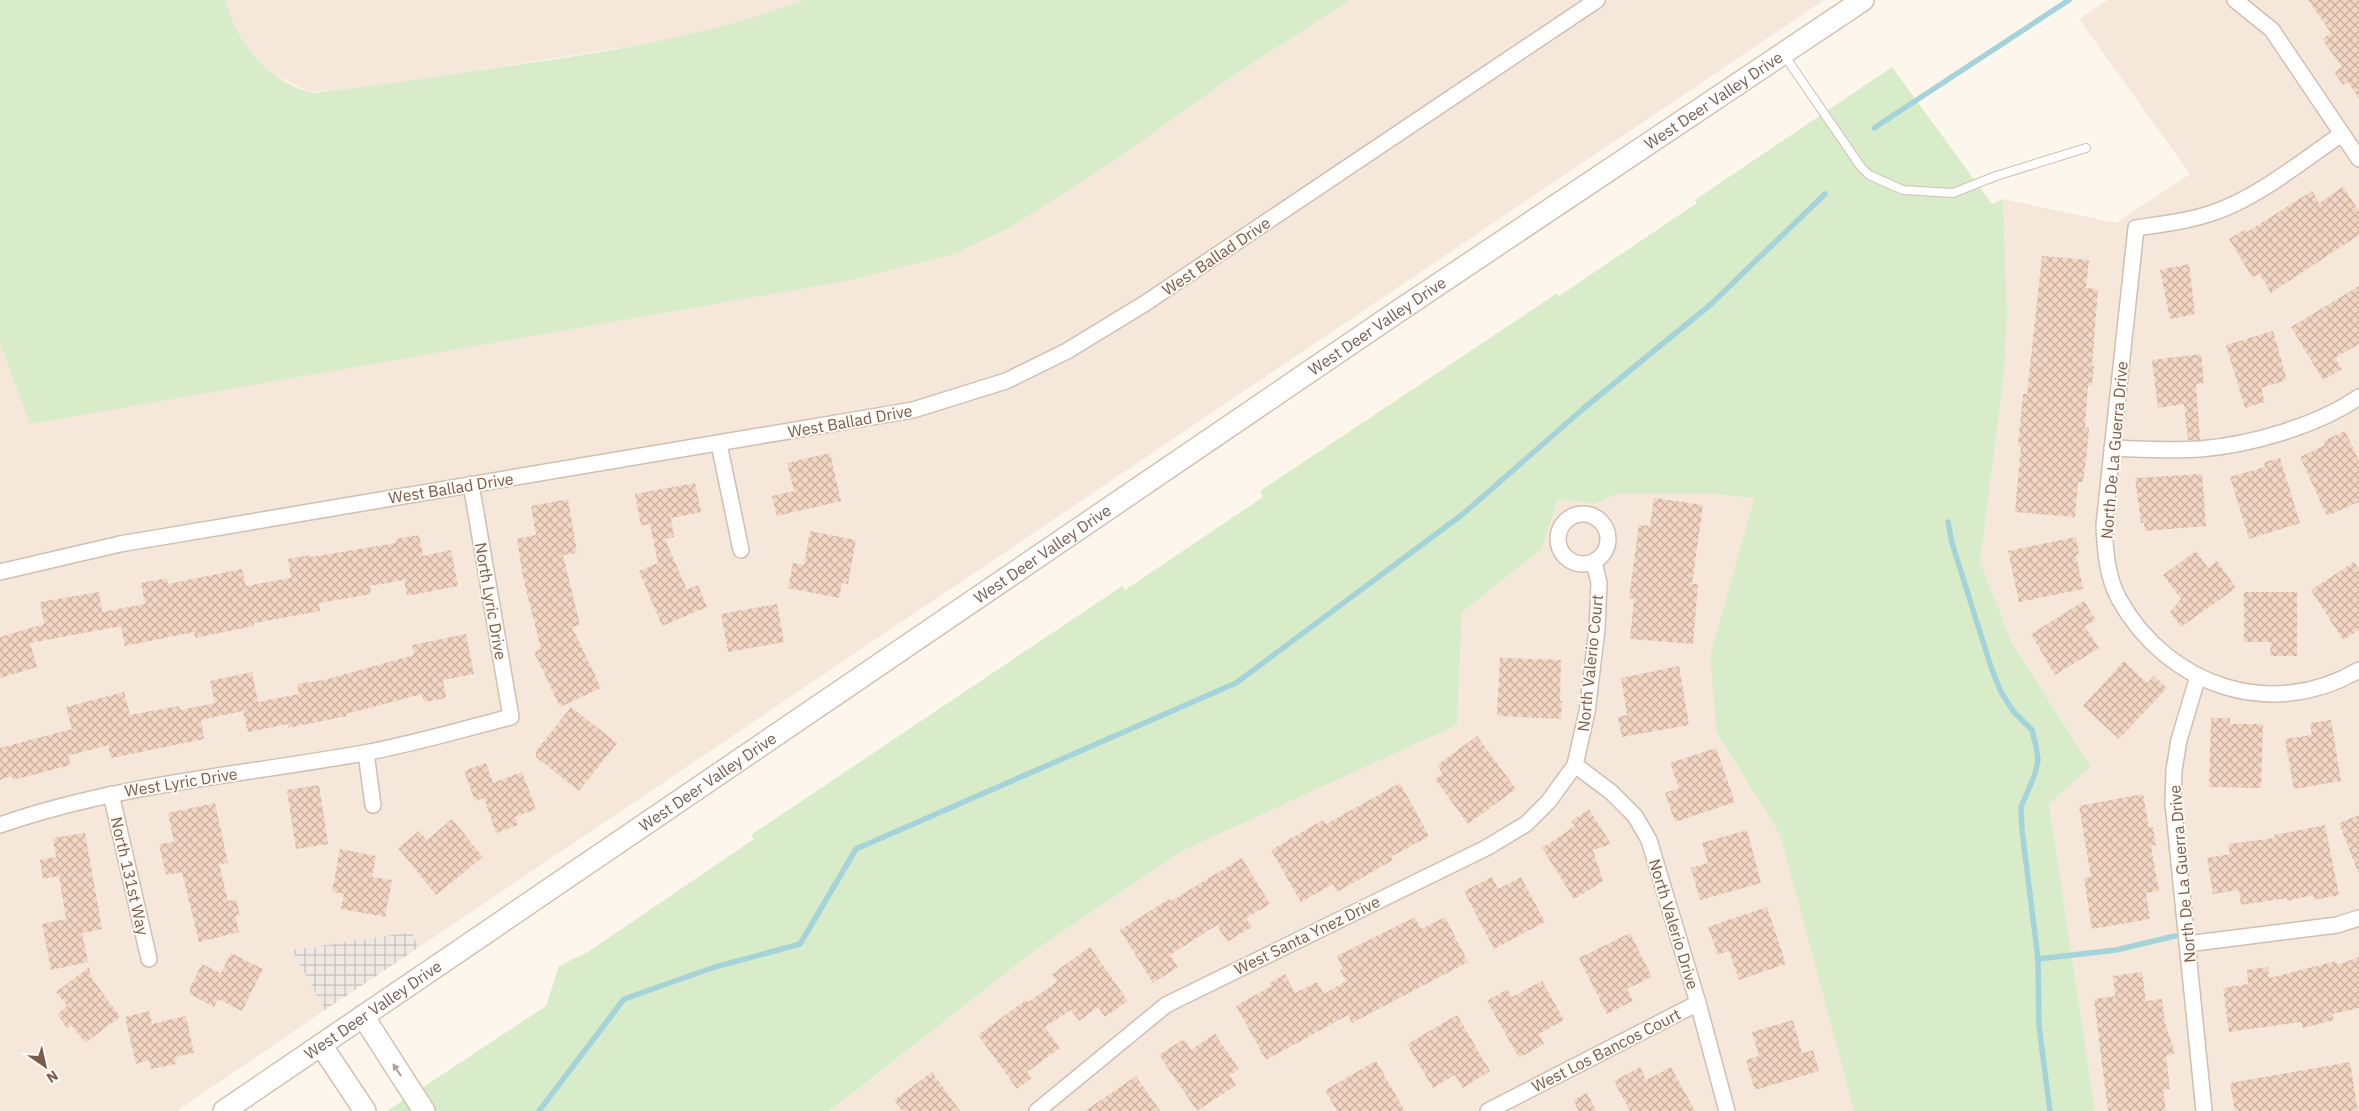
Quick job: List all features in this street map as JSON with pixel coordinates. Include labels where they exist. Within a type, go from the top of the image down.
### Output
[{"type":"street","name":"West Ballad Drive","points":[[0,572],[120,544],[913,410],[1006,381],[1067,351],[1144,304],[1597,0]]},
{"type":"street","name":"West Deer Valley Drive","points":[[224,1111],[1398,312],[1863,0]]},
{"type":"street","points":[[2235,0],[2272,30],[2359,159]]},
{"type":"street","name":"North De La Guerra Drive","points":[[2204,1111],[2173,803],[2179,740],[2198,676],[2171,661],[2133,620],[2119,598],[2106,555],[2104,525],[2136,228],[2194,218],[2244,200],[2342,134]]},
{"type":"street","points":[[2112,448],[2178,450],[2233,444],[2291,429],[2359,397]]},
{"type":"street","points":[[719,444],[741,550]]},
{"type":"street","name":"North Lyric Drive","points":[[471,484],[511,717]]},
{"type":"street","name":"North Valerio Court","points":[[1575,765],[1587,712],[1597,629],[1599,583],[1594,562]]},
{"type":"street","points":[[2198,676],[2222,687],[2252,694],[2276,694],[2309,692],[2338,683],[2359,670]]},
{"type":"street","name":"West Lyric Drive","points":[[0,825],[47,809],[111,794],[366,752],[511,717]]},
{"type":"street","points":[[366,752],[373,805]]},
{"type":"street","name":"North Valerio Drive","points":[[1575,765],[1611,792],[1635,816],[1649,840],[1698,1004],[1726,1111]]},
{"type":"street","name":"West Santa Ynez Drive","points":[[1037,1111],[1166,1006],[1486,848],[1526,824],[1549,801],[1575,765]]},
{"type":"street","name":"North 131st Way","points":[[111,794],[149,959]]},
{"type":"street","points":[[2187,944],[2336,925],[2359,918]]},
{"type":"street","name":"West Los Bancos Court","points":[[1488,1111],[1698,1004]]},
{"type":"street","points":[[363,1016],[424,1111]]},
{"type":"street","points":[[321,1045],[365,1111]]},
{"type":"lane","points":[[1784,54],[1861,167],[1869,175],[1903,190],[1953,193],[1996,176],[2086,148]]},
{"type":"shaded area","points":[[225,0],[804,0],[763,16],[670,40],[385,85],[309,92],[273,74],[246,47],[230,17]]},
{"type":"shaded area","points":[[1350,0],[1824,0],[418,948],[411,932],[292,950],[325,1010],[177,1111],[0,1111],[0,344],[30,423],[847,281],[955,254],[1013,226],[1121,156],[1227,80]]},
{"type":"shaded area","points":[[2108,0],[2359,0],[2359,1111],[2095,1111],[2049,804],[2091,767],[2012,643],[1980,562],[2004,376],[2007,313],[2003,199],[2116,223],[2190,174],[2079,19]]},
{"type":"shaded area","points":[[1617,494],[1712,494],[1754,498],[1710,656],[1716,731],[1780,835],[1854,1111],[831,1111],[1037,949],[1182,851],[1457,725],[1462,612],[1542,549],[1558,499],[1594,504]]},
{"type":"shaded area","points":[[412,932],[418,948],[325,1010],[292,950]]},
{"type":"green space","points":[[0,0],[225,0],[230,15],[245,44],[266,68],[293,86],[314,93],[404,82],[618,49],[712,29],[804,0],[1350,0],[1227,80],[1121,156],[1013,226],[955,254],[847,281],[30,424],[0,344]]},
{"type":"green space","points":[[1892,67],[1992,204],[2003,199],[2007,313],[2004,376],[1980,562],[2012,643],[2091,767],[2049,804],[2095,1111],[1854,1111],[1780,835],[1716,731],[1710,656],[1754,498],[1712,494],[1617,494],[1594,504],[1558,499],[1542,549],[1462,612],[1457,725],[1182,851],[1037,949],[830,1111],[387,1111],[546,1006],[559,966],[588,952],[754,839],[751,835],[1122,586],[1125,590],[1263,497],[1260,491],[1556,294],[1559,296],[1697,203],[1695,200]]},
{"type":"building","points":[[2308,0],[2359,0],[2359,99],[2348,82],[2343,85],[2334,72],[2342,67],[2322,39],[2331,33]]},
{"type":"building","points":[[2343,187],[2359,211],[2359,235],[2271,293],[2260,274],[2252,277],[2229,239],[2245,229],[2247,232],[2312,191],[2319,203]]},
{"type":"building","points":[[2042,256],[2089,260],[2086,288],[2098,289],[2092,366],[2094,366],[2092,385],[2088,385],[2085,427],[2089,428],[2087,451],[2083,482],[2078,482],[2075,517],[2015,512],[2021,446],[2018,446],[2023,394],[2027,394]]},
{"type":"building","points":[[2189,264],[2195,314],[2170,319],[2160,270]]},
{"type":"building","points":[[2359,286],[2359,344],[2335,358],[2342,369],[2323,380],[2291,327]]},
{"type":"building","points":[[2273,331],[2287,380],[2261,388],[2265,402],[2245,408],[2226,345]]},
{"type":"building","points":[[2201,354],[2204,383],[2196,384],[2200,440],[2188,440],[2184,404],[2158,408],[2152,360]]},
{"type":"building","points":[[2345,431],[2359,461],[2359,502],[2327,516],[2300,457],[2325,445],[2323,441]]},
{"type":"building","points":[[830,453],[841,501],[777,516],[772,496],[794,491],[787,463]]},
{"type":"building","points":[[2280,458],[2300,523],[2249,539],[2230,477],[2265,467],[2264,462]]},
{"type":"building","points":[[2202,474],[2206,526],[2145,531],[2144,523],[2141,523],[2135,478]]},
{"type":"building","points":[[695,483],[701,512],[671,518],[674,537],[665,539],[687,590],[698,585],[707,607],[662,626],[639,571],[658,563],[650,524],[641,526],[635,494]]},
{"type":"building","points":[[1654,498],[1703,505],[1692,584],[1698,584],[1693,644],[1630,639],[1634,599],[1629,598],[1639,525],[1650,526]]},
{"type":"building","points":[[568,499],[577,553],[563,555],[580,625],[572,627],[601,688],[560,707],[534,652],[541,649],[523,577],[517,539],[536,535],[531,506]]},
{"type":"building","points":[[810,531],[856,540],[848,584],[842,583],[839,598],[788,588],[793,563],[804,565]]},
{"type":"building","points":[[419,535],[423,556],[451,550],[458,586],[407,596],[404,580],[370,586],[371,594],[319,603],[320,611],[254,623],[254,626],[195,638],[194,632],[125,646],[121,626],[30,643],[37,667],[0,678],[0,637],[44,624],[40,602],[99,592],[102,612],[145,604],[141,583],[167,578],[168,584],[242,569],[246,586],[291,578],[288,559],[396,543],[396,539]]},
{"type":"building","points":[[2076,537],[2079,554],[2076,555],[2083,589],[2019,602],[2008,551]]},
{"type":"building","points":[[2196,551],[2208,568],[2217,561],[2236,588],[2181,627],[2170,612],[2181,599],[2163,575]]},
{"type":"building","points":[[2354,562],[2359,570],[2359,630],[2343,640],[2311,590]]},
{"type":"building","points":[[2244,592],[2297,592],[2297,656],[2270,656],[2271,642],[2244,642]]},
{"type":"building","points":[[2084,601],[2096,620],[2085,626],[2099,648],[2055,675],[2031,634]]},
{"type":"building","points":[[777,604],[784,642],[728,652],[721,614]]},
{"type":"building","points":[[466,634],[474,674],[443,680],[446,698],[424,702],[422,694],[346,714],[347,716],[288,728],[288,724],[248,732],[243,711],[201,720],[204,739],[111,758],[108,745],[68,756],[71,765],[13,780],[12,776],[0,780],[0,748],[72,729],[66,707],[124,692],[130,715],[179,706],[180,710],[215,703],[210,681],[252,672],[258,702],[299,694],[297,684],[324,680],[414,655],[412,645]]},
{"type":"building","points":[[1500,658],[1561,660],[1561,719],[1497,716]]},
{"type":"building","points":[[2124,661],[2147,683],[2154,676],[2167,688],[2119,739],[2083,706]]},
{"type":"building","points":[[1679,666],[1689,725],[1622,737],[1618,717],[1627,715],[1621,678]]},
{"type":"building","points":[[571,707],[617,743],[579,791],[536,757],[536,751]]},
{"type":"building","points":[[2211,718],[2230,718],[2230,724],[2263,724],[2261,788],[2209,787]]},
{"type":"building","points":[[2331,720],[2341,781],[2294,789],[2285,739],[2312,735],[2310,723]]},
{"type":"building","points":[[1477,736],[1516,789],[1468,824],[1435,779],[1443,774],[1437,765]]},
{"type":"building","points":[[1716,748],[1735,802],[1675,822],[1665,793],[1679,788],[1670,763]]},
{"type":"building","points":[[486,763],[493,783],[522,772],[536,809],[515,817],[518,825],[496,833],[484,798],[475,801],[464,771]]},
{"type":"building","points":[[1400,783],[1429,836],[1391,857],[1393,860],[1337,892],[1333,884],[1301,902],[1271,850],[1323,820],[1326,824]]},
{"type":"building","points":[[319,785],[328,844],[296,849],[287,790]]},
{"type":"building","points":[[2143,794],[2149,828],[2153,827],[2156,845],[2151,846],[2159,891],[2146,893],[2150,919],[2092,929],[2084,878],[2091,877],[2079,806]]},
{"type":"building","points":[[215,803],[228,863],[219,864],[228,901],[236,899],[240,915],[235,916],[239,932],[199,942],[182,872],[166,875],[159,844],[174,842],[168,813]]},
{"type":"building","points":[[1589,809],[1611,844],[1593,850],[1603,881],[1574,899],[1542,848],[1575,826],[1571,821]]},
{"type":"building","points":[[2359,815],[2359,871],[2358,872],[2339,823]]},
{"type":"building","points":[[452,819],[483,857],[436,895],[398,848],[419,831],[427,840]]},
{"type":"building","points":[[2325,825],[2339,895],[2314,900],[2313,895],[2287,901],[2287,898],[2241,905],[2239,890],[2213,894],[2207,858],[2230,854],[2228,844],[2275,838],[2274,835]]},
{"type":"building","points":[[1747,830],[1761,883],[1700,900],[1691,868],[1708,863],[1702,843]]},
{"type":"building","points":[[85,833],[102,929],[82,933],[88,962],[51,970],[42,924],[66,919],[59,876],[43,879],[40,860],[56,857],[53,838]]},
{"type":"building","points":[[340,849],[376,856],[372,877],[392,880],[385,917],[341,909],[344,894],[332,892]]},
{"type":"building","points":[[1242,858],[1270,904],[1246,918],[1252,927],[1227,942],[1217,925],[1170,955],[1178,967],[1153,983],[1120,930],[1169,899],[1171,901]]},
{"type":"building","points":[[1492,877],[1498,889],[1521,877],[1545,922],[1494,949],[1464,891]]},
{"type":"building","points":[[1767,907],[1786,964],[1739,980],[1729,951],[1718,955],[1708,927]]},
{"type":"building","points":[[1415,917],[1421,929],[1445,917],[1468,962],[1352,1023],[1348,1015],[1266,1060],[1236,1006],[1271,986],[1269,983],[1285,974],[1295,993],[1317,982],[1324,994],[1346,981],[1340,970],[1343,968],[1337,956]]},
{"type":"building","points":[[1630,933],[1652,977],[1627,989],[1633,1001],[1607,1014],[1579,958]]},
{"type":"building","points":[[1090,947],[1128,1001],[1105,1017],[1098,1007],[1079,1021],[1071,1010],[1045,1027],[1060,1048],[1027,1072],[1032,1078],[1017,1089],[978,1035],[1026,1000],[1028,1002],[1057,982],[1052,974]]},
{"type":"building","points":[[231,953],[263,969],[242,1011],[218,999],[214,1007],[190,994],[190,988],[202,964],[221,973]]},
{"type":"building","points":[[2359,957],[2359,1008],[2332,1014],[2334,1020],[2303,1028],[2301,1022],[2229,1032],[2223,988],[2248,984],[2247,970],[2268,967],[2269,978],[2336,961],[2337,965]]},
{"type":"building","points":[[89,967],[91,977],[120,1017],[85,1043],[71,1025],[67,1028],[57,1014],[67,1006],[56,992]]},
{"type":"building","points":[[2142,972],[2146,1001],[2162,999],[2165,1023],[2175,1053],[2166,1056],[2170,1089],[2163,1090],[2166,1111],[2108,1111],[2094,999],[2115,996],[2113,976]]},
{"type":"building","points":[[1542,981],[1564,1020],[1539,1034],[1544,1044],[1519,1058],[1487,1001],[1507,989],[1512,997]]},
{"type":"building","points":[[149,1011],[152,1024],[186,1016],[194,1053],[175,1057],[176,1064],[151,1069],[149,1060],[136,1064],[125,1017]]},
{"type":"building","points":[[1457,1015],[1490,1071],[1463,1088],[1455,1075],[1433,1088],[1407,1044]]},
{"type":"building","points":[[1793,1020],[1802,1053],[1813,1050],[1819,1071],[1755,1090],[1746,1060],[1759,1056],[1752,1032]]},
{"type":"building","points":[[1215,1034],[1239,1069],[1230,1075],[1236,1085],[1197,1111],[1159,1055],[1184,1039],[1191,1050]]},
{"type":"building","points":[[1376,1061],[1405,1111],[1337,1111],[1325,1090]]},
{"type":"building","points":[[2350,1062],[2358,1111],[2235,1111],[2230,1083]]},
{"type":"building","points":[[1640,1067],[1646,1080],[1671,1067],[1695,1111],[1630,1111],[1614,1081]]},
{"type":"building","points":[[932,1072],[960,1111],[902,1111],[894,1100]]},
{"type":"building","points":[[1136,1076],[1160,1111],[1085,1111]]},
{"type":"building","points":[[1587,1093],[1596,1111],[1579,1111],[1573,1100]]},
{"type":"waterway","points":[[1874,128],[2069,0]]},
{"type":"waterway","points":[[539,1111],[624,999],[715,967],[800,944],[856,849],[1236,683],[1463,514],[1584,408],[1710,305],[1825,194]]},
{"type":"waterway","points":[[1948,522],[1952,543],[1991,667],[2001,692],[2013,711],[2032,730],[2036,746],[2038,760],[2035,774],[2021,807],[2022,830],[2038,959],[2039,1026],[2050,1111]]},
{"type":"waterway","points":[[2038,959],[2116,950],[2175,936]]}]
